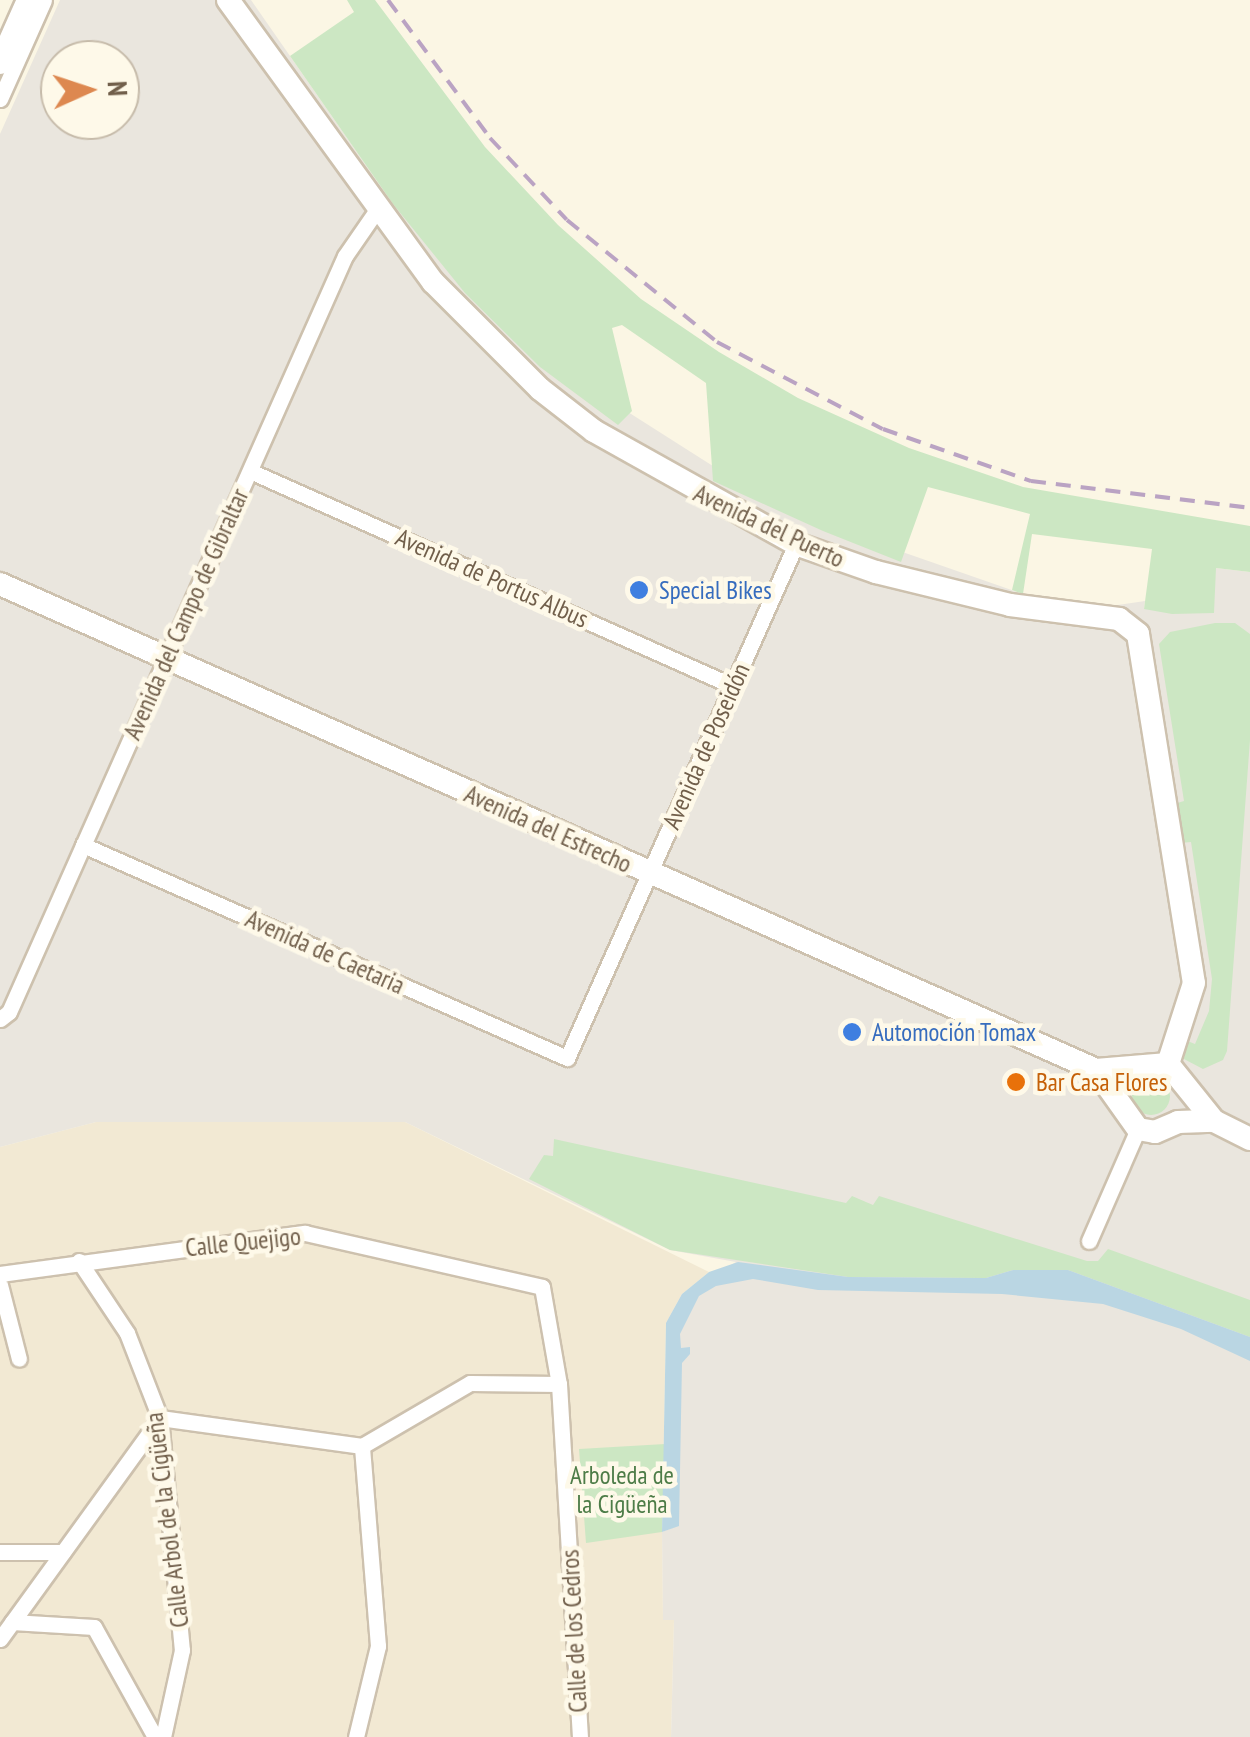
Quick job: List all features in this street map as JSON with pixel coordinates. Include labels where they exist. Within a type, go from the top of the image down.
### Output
[{"type":"street","points":[[0,63],[28,0]]},
{"type":"street","points":[[0,99],[44,0]]},
{"type":"street","name":"Avenida del Puerto","points":[[228,0],[376,211],[473,324],[554,399],[646,466],[796,544],[876,572],[1010,606],[1119,619],[1138,634],[1194,983],[1168,1064]]},
{"type":"street","name":"Avenida del Campo de Gibraltar","points":[[0,1020],[84,845],[345,256],[376,211]]},
{"type":"street","name":"Avenida de Portus Albus","points":[[250,471],[733,686]]},
{"type":"street","name":"Avenida de Poseidón","points":[[567,1058],[796,544]]},
{"type":"street","name":"Avenida del Estrecho","points":[[0,584],[1096,1070]]},
{"type":"street","name":"Avenida de Caetaria","points":[[84,845],[567,1058]]},
{"type":"street","points":[[1214,1121],[1178,1122],[1154,1132],[1138,1129],[1096,1070],[1168,1064],[1214,1121],[1250,1139]]},
{"type":"street","points":[[1118,1102],[1122,1077],[1134,1065]]},
{"type":"street","points":[[1178,1122],[1188,1090]]},
{"type":"street","points":[[1089,1241],[1138,1129]]},
{"type":"street","name":"Calle Quejigo","points":[[0,1274],[304,1233],[542,1287]]},
{"type":"street","name":"Calle Arbol de la Cigüeña","points":[[79,1261],[127,1333],[160,1418],[182,1650],[159,1737]]},
{"type":"street","points":[[0,1285],[19,1359]]},
{"type":"street","name":"Calle de los Cedros","points":[[542,1287],[559,1384],[580,1737]]},
{"type":"street","points":[[0,1639],[160,1418],[362,1446],[470,1383],[559,1384]]},
{"type":"street","points":[[356,1737],[378,1646],[362,1446]]},
{"type":"street","points":[[0,1552],[63,1552]]},
{"type":"street","points":[[12,1622],[94,1627],[159,1737]]},
{"type":"shaded area","points":[[60,0],[251,0],[393,204],[554,365],[782,510],[1023,594],[1111,606],[1145,601],[1144,609],[1216,568],[1250,572],[1250,1737],[671,1737],[674,1620],[663,1620],[662,1532],[679,1525],[666,1323],[682,1294],[736,1262],[670,1250],[405,1122],[96,1122],[0,1147],[0,134],[40,45],[40,140],[140,140],[140,40],[42,40]]},
{"type":"shaded area","points":[[96,1122],[405,1122],[709,1272],[682,1294],[666,1323],[663,1619],[674,1620],[671,1737],[0,1737],[0,1147]]},
{"type":"green space","points":[[347,0],[375,0],[485,147],[558,225],[641,299],[719,352],[798,398],[909,448],[1023,487],[1250,526],[1250,572],[1216,568],[1214,613],[1172,614],[1144,609],[1152,549],[1032,534],[1023,594],[1012,590],[1030,514],[928,487],[901,562],[713,481],[706,383],[622,325],[612,328],[632,411],[618,425],[540,367],[465,293],[393,204],[290,56],[354,12]]},
{"type":"green space","points":[[1235,623],[1250,634],[1250,740],[1227,1051],[1223,1060],[1203,1069],[1182,1058],[1185,1040],[1195,1044],[1209,1011],[1212,979],[1191,842],[1180,843],[1174,804],[1184,801],[1159,644],[1170,632]]},
{"type":"green space","points":[[1151,1077],[1164,1083],[1170,1096],[1164,1109],[1151,1115],[1138,1109],[1132,1096],[1138,1083]]},
{"type":"green space","points":[[554,1139],[846,1203],[852,1196],[873,1205],[879,1196],[1087,1261],[1098,1261],[1108,1249],[1250,1300],[1250,1337],[1068,1270],[1013,1270],[986,1278],[848,1277],[670,1250],[529,1179],[544,1155],[553,1156]]},
{"type":"green space","name":"Arboleda de la Cigüeña","points":[[665,1444],[662,1532],[586,1543],[579,1449]]},
{"type":"water","points":[[738,1262],[848,1277],[986,1278],[1013,1270],[1068,1270],[1250,1337],[1250,1361],[1181,1329],[1103,1304],[1002,1294],[818,1290],[753,1279],[716,1286],[699,1296],[680,1334],[681,1348],[690,1347],[690,1354],[682,1363],[679,1526],[662,1532],[666,1323],[682,1294],[709,1272]]},
{"type":"railway","points":[[388,0],[490,138],[567,220],[717,342],[883,429],[1031,481],[1250,508]]},
{"type":"place","name":"Special Bikes","points":[[639,590]]},
{"type":"place","name":"Automoción Tomax","points":[[852,1032]]},
{"type":"place","name":"Bar Casa Flores","points":[[1016,1082]]}]
